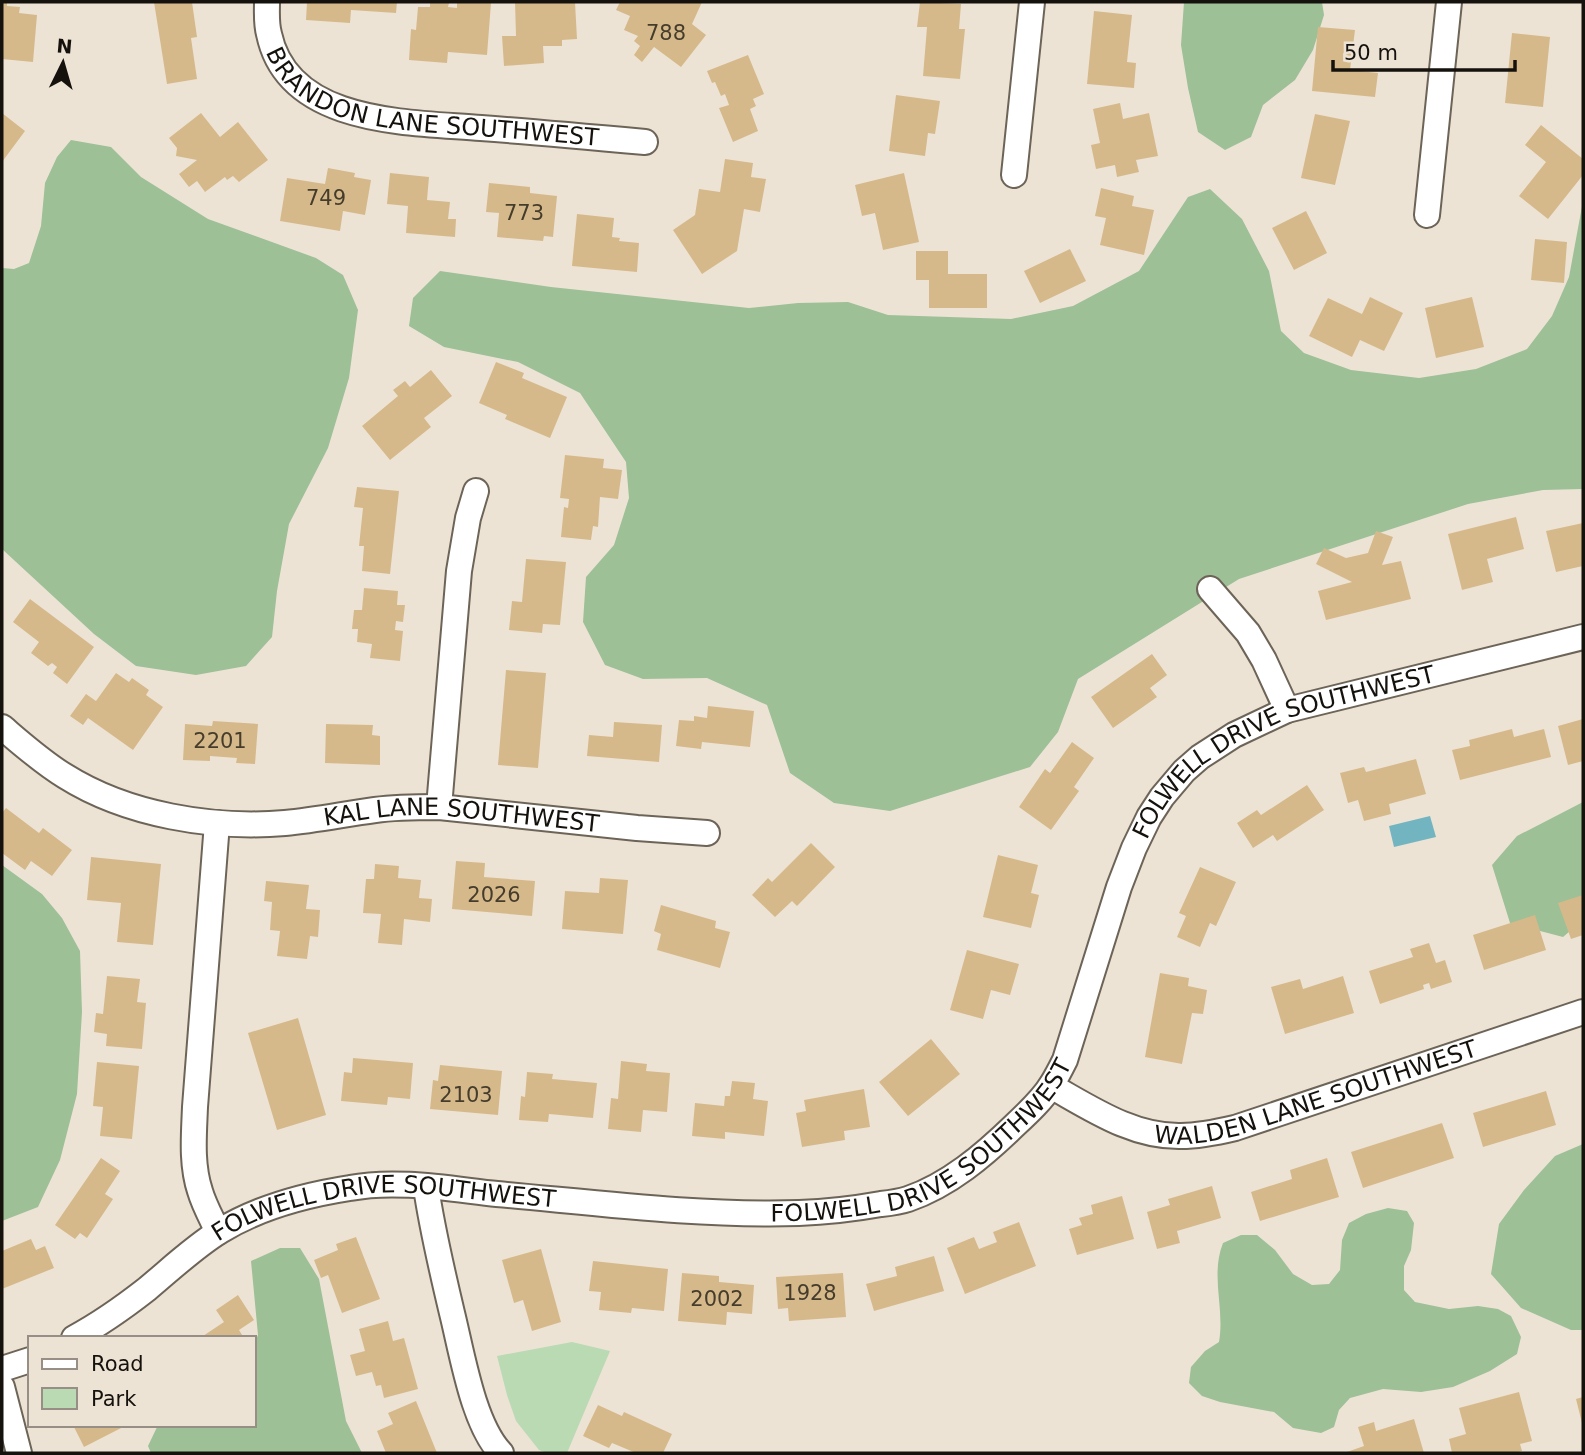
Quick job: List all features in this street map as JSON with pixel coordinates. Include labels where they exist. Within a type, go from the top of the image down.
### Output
[{"type":"street","name":"BRANDON LANE SOUTHWEST","points":[[267,2],[269,34],[283,68],[304,89],[341,110],[384,120],[645,142]]},
{"type":"street","points":[[1014,175],[1032,2]]},
{"type":"street","points":[[1427,215],[1449,2]]},
{"type":"street","points":[[439,807],[459,571],[468,518],[476,491]]},
{"type":"street","points":[[1210,589],[1248,633],[1269,668],[1287,710]]},
{"type":"street","name":"FOLWELL DRIVE SOUTHWEST","points":[[78,1336],[122,1308],[188,1254],[241,1219],[309,1196],[353,1187],[426,1187],[733,1213],[856,1209],[904,1200],[929,1191],[992,1147],[1051,1086],[1071,1043],[1119,887],[1134,848],[1162,797],[1200,757],[1234,735],[1287,710],[1583,637]]},
{"type":"street","name":"KAL LANE SOUTHWEST","points":[[2,727],[63,775],[91,791],[143,810],[216,823],[285,823],[387,809],[439,807],[637,828],[707,832]]},
{"type":"street","points":[[216,823],[194,1139],[199,1190],[218,1232]]},
{"type":"street","name":"WALDEN LANE SOUTHWEST","points":[[1051,1086],[1111,1120],[1134,1129],[1157,1135],[1212,1133],[1235,1128],[1583,1012]]},
{"type":"street","points":[[426,1187],[432,1226],[478,1413],[493,1445],[501,1453]]},
{"type":"street","points":[[2,1369],[28,1361]]},
{"type":"street","points":[[2,1387],[19,1453]]},
{"type":"green space","points":[[1184,2],[1322,2],[1324,15],[1313,50],[1295,80],[1263,105],[1251,137],[1225,150],[1198,132],[1181,45]]},
{"type":"green space","points":[[71,140],[111,147],[141,177],[208,219],[316,258],[343,275],[358,310],[349,378],[328,448],[289,524],[272,637],[246,666],[196,675],[136,666],[94,634],[2,549],[2,268],[14,269],[29,263],[41,226],[45,183],[57,157]]},
{"type":"green space","points":[[1210,189],[1242,219],[1269,271],[1281,331],[1304,353],[1351,370],[1419,378],[1476,369],[1527,349],[1552,316],[1569,277],[1583,201],[1583,489],[1543,490],[1468,504],[1239,579],[1078,679],[1058,732],[1030,767],[890,811],[834,803],[790,773],[767,705],[707,678],[643,679],[605,665],[583,622],[586,577],[614,545],[629,498],[626,462],[580,393],[518,362],[444,347],[409,326],[413,298],[440,271],[551,287],[749,308],[848,302],[888,315],[1011,319],[1073,306],[1139,271],[1188,197]]},
{"type":"green space","points":[[1583,802],[1583,920],[1563,937],[1510,923],[1492,865],[1517,836]]},
{"type":"green space","points":[[2,865],[42,894],[62,918],[80,951],[82,1012],[77,1094],[60,1160],[38,1207],[2,1221]]},
{"type":"green space","points":[[1583,1144],[1583,1330],[1571,1330],[1521,1308],[1491,1274],[1499,1224],[1524,1190],[1555,1156]]},
{"type":"green space","points":[[1388,1208],[1407,1211],[1414,1223],[1411,1250],[1404,1266],[1404,1290],[1415,1302],[1449,1309],[1478,1306],[1498,1309],[1511,1316],[1521,1337],[1517,1354],[1490,1371],[1453,1387],[1421,1392],[1383,1389],[1350,1398],[1339,1410],[1334,1427],[1321,1433],[1293,1428],[1274,1412],[1202,1396],[1189,1383],[1191,1367],[1205,1351],[1219,1342],[1218,1268],[1223,1243],[1241,1235],[1257,1235],[1275,1250],[1293,1274],[1312,1285],[1329,1284],[1340,1270],[1342,1240],[1349,1223],[1366,1214]]},
{"type":"green space","points":[[280,1248],[300,1248],[319,1279],[346,1421],[362,1453],[151,1453],[148,1446],[157,1427],[256,1427],[258,1335],[251,1261]]},
{"type":"green space","points":[[572,1342],[610,1351],[567,1453],[547,1453],[539,1450],[516,1421],[497,1356]]},
{"type":"water","points":[[1430,816],[1436,837],[1394,847],[1389,826]]},
{"type":"building","points":[[2,2],[7,2],[7,6],[20,7],[19,13],[37,15],[33,62],[2,59]]},
{"type":"building","points":[[154,2],[192,2],[197,37],[191,38],[197,79],[167,84]]},
{"type":"building","points":[[307,2],[397,2],[396,13],[351,10],[350,23],[306,20]]},
{"type":"building","points":[[430,2],[449,3],[448,7],[457,8],[457,2],[491,3],[487,55],[448,52],[447,63],[409,60],[411,29],[416,30],[418,7],[430,7]]},
{"type":"building","points":[[515,2],[575,2],[577,39],[562,40],[562,46],[543,46],[544,63],[504,66],[502,36],[516,36]]},
{"type":"building","points":[[620,2],[702,2],[692,24],[706,35],[681,67],[654,47],[642,62],[634,55],[640,46],[634,41],[638,36],[624,30],[630,16],[616,10]]},
{"type":"building","points":[[920,2],[961,4],[959,29],[965,29],[960,79],[923,76],[927,27],[917,27]]},
{"type":"building","points":[[1094,11],[1132,15],[1127,62],[1136,63],[1134,88],[1087,84]]},
{"type":"building","points":[[1318,27],[1355,30],[1350,70],[1378,73],[1375,97],[1312,91]]},
{"type":"building","points":[[1512,33],[1550,37],[1543,107],[1505,103]]},
{"type":"building","points":[[748,55],[764,94],[753,99],[756,106],[750,109],[758,131],[733,142],[719,108],[729,105],[725,94],[721,96],[707,71]]},
{"type":"building","points":[[896,95],[940,101],[935,134],[928,133],[925,156],[889,151]]},
{"type":"building","points":[[1120,103],[1123,119],[1149,113],[1158,156],[1136,160],[1139,172],[1117,177],[1115,165],[1096,169],[1091,145],[1100,143],[1093,109]]},
{"type":"building","points":[[2,113],[25,131],[2,162]]},
{"type":"building","points":[[201,113],[220,137],[238,122],[268,160],[239,182],[233,176],[227,180],[225,177],[205,192],[197,181],[189,187],[179,174],[197,160],[176,156],[177,148],[169,138]]},
{"type":"building","points":[[1315,114],[1350,121],[1335,185],[1301,178]]},
{"type":"building","points":[[1541,125],[1583,159],[1583,175],[1548,219],[1519,196],[1546,162],[1525,145]]},
{"type":"building","points":[[725,159],[753,163],[751,177],[766,179],[760,212],[744,209],[737,251],[702,274],[673,230],[695,215],[699,189],[720,192]]},
{"type":"building","points":[[328,168],[355,173],[354,177],[371,180],[365,215],[343,211],[340,231],[280,221],[287,178],[325,184]]},
{"type":"building","points":[[390,173],[429,177],[427,200],[450,202],[448,219],[456,219],[455,237],[406,233],[408,206],[387,204]]},
{"type":"building","points":[[904,173],[919,242],[883,250],[875,213],[862,216],[855,185]]},
{"type":"building","points":[[489,183],[530,187],[530,193],[557,196],[553,237],[544,236],[543,241],[497,237],[499,213],[486,212]]},
{"type":"building","points":[[1101,188],[1134,196],[1132,206],[1154,210],[1144,255],[1100,245],[1106,218],[1095,216]]},
{"type":"building","points":[[1306,211],[1327,253],[1294,270],[1272,228]]},
{"type":"building","points":[[577,214],[614,218],[612,237],[620,238],[619,241],[639,243],[637,272],[572,266]]},
{"type":"building","points":[[1535,239],[1567,242],[1564,283],[1531,280]]},
{"type":"building","points":[[1070,249],[1086,281],[1040,303],[1024,271]]},
{"type":"building","points":[[916,251],[948,251],[948,274],[987,274],[987,308],[929,308],[929,280],[916,280]]},
{"type":"building","points":[[1370,297],[1403,313],[1384,351],[1360,340],[1352,357],[1309,336],[1328,298],[1362,314]]},
{"type":"building","points":[[1472,297],[1484,347],[1436,358],[1425,308]]},
{"type":"building","points":[[496,362],[524,373],[522,378],[567,397],[550,438],[505,419],[507,415],[479,403]]},
{"type":"building","points":[[431,370],[452,396],[424,418],[431,427],[390,460],[362,426],[398,396],[393,390],[405,381],[410,387]]},
{"type":"building","points":[[565,455],[604,459],[603,468],[622,470],[618,499],[600,497],[598,527],[593,526],[591,540],[561,537],[564,507],[568,508],[569,499],[560,498]]},
{"type":"building","points":[[357,487],[399,491],[390,574],[362,571],[364,546],[359,546],[363,508],[354,507]]},
{"type":"building","points":[[1516,517],[1524,549],[1487,559],[1493,582],[1462,590],[1448,534]]},
{"type":"building","points":[[1583,523],[1583,566],[1556,572],[1546,531]]},
{"type":"building","points":[[1376,531],[1393,537],[1382,565],[1401,561],[1411,599],[1326,620],[1318,591],[1352,582],[1316,564],[1324,548],[1346,558],[1368,553]]},
{"type":"building","points":[[526,559],[566,562],[560,625],[543,624],[542,633],[509,630],[512,601],[522,602]]},
{"type":"building","points":[[364,588],[398,591],[397,605],[405,605],[403,622],[396,621],[395,630],[403,631],[400,661],[370,658],[372,644],[357,642],[358,629],[352,629],[354,610],[362,610]]},
{"type":"building","points":[[30,599],[94,647],[67,684],[53,673],[57,667],[52,663],[48,666],[31,653],[39,642],[13,622]]},
{"type":"building","points":[[1152,654],[1167,675],[1150,688],[1157,697],[1113,728],[1091,697]]},
{"type":"building","points":[[506,670],[546,673],[538,768],[498,765]]},
{"type":"building","points":[[116,673],[129,682],[132,678],[149,690],[146,695],[163,707],[133,750],[88,718],[83,725],[70,716],[86,694],[96,701]]},
{"type":"building","points":[[708,706],[754,711],[750,747],[702,742],[701,749],[676,746],[679,720],[694,721],[694,716],[707,718]]},
{"type":"building","points":[[1583,719],[1583,761],[1568,765],[1558,726]]},
{"type":"building","points":[[213,721],[258,724],[255,764],[236,763],[237,758],[210,756],[210,761],[183,760],[185,724],[212,726]]},
{"type":"building","points":[[614,722],[662,725],[659,762],[587,756],[589,735],[613,737]]},
{"type":"building","points":[[326,724],[373,725],[372,735],[380,736],[380,765],[325,763]]},
{"type":"building","points":[[1512,729],[1514,737],[1544,729],[1551,757],[1460,780],[1452,750],[1470,746],[1469,740]]},
{"type":"building","points":[[1072,742],[1094,758],[1074,787],[1079,791],[1051,830],[1019,807],[1045,769],[1050,773]]},
{"type":"building","points":[[1416,759],[1426,794],[1389,804],[1391,814],[1364,821],[1358,800],[1348,803],[1340,773],[1364,767],[1366,772]]},
{"type":"building","points":[[1307,785],[1324,810],[1277,841],[1273,835],[1253,848],[1237,823],[1257,810],[1261,815]]},
{"type":"building","points":[[6,808],[39,833],[43,828],[72,850],[52,876],[31,861],[25,870],[2,853],[2,813]]},
{"type":"building","points":[[811,843],[835,867],[797,906],[792,901],[775,917],[752,895],[768,878],[772,882]]},
{"type":"building","points":[[998,855],[1038,865],[1031,893],[1039,895],[1031,928],[983,917]]},
{"type":"building","points":[[91,857],[161,864],[153,945],[117,942],[121,903],[87,900]]},
{"type":"building","points":[[456,861],[485,863],[484,877],[535,881],[532,916],[452,909]]},
{"type":"building","points":[[375,864],[399,866],[398,878],[421,880],[419,898],[432,899],[430,922],[404,919],[402,945],[378,943],[381,914],[363,913],[366,879],[374,879]]},
{"type":"building","points":[[1200,867],[1236,882],[1216,926],[1210,923],[1200,947],[1177,937],[1186,916],[1179,913]]},
{"type":"building","points":[[600,878],[628,880],[623,934],[562,929],[565,891],[599,893]]},
{"type":"building","points":[[266,881],[309,885],[306,909],[320,910],[318,937],[310,936],[307,959],[277,956],[280,931],[270,930],[272,902],[264,901]]},
{"type":"building","points":[[1583,895],[1583,935],[1571,939],[1558,903]]},
{"type":"building","points":[[661,905],[716,921],[715,928],[730,932],[720,968],[657,950],[661,934],[654,931]]},
{"type":"building","points":[[1535,915],[1546,950],[1484,970],[1473,935]]},
{"type":"building","points":[[1429,943],[1436,963],[1445,960],[1452,982],[1431,989],[1429,983],[1423,985],[1424,989],[1380,1004],[1369,971],[1413,957],[1410,949]]},
{"type":"building","points":[[967,950],[1019,964],[1010,995],[991,990],[983,1019],[950,1010]]},
{"type":"building","points":[[1160,973],[1189,978],[1188,986],[1207,990],[1203,1014],[1192,1013],[1182,1064],[1145,1057]]},
{"type":"building","points":[[107,976],[140,979],[137,1002],[146,1003],[142,1049],[106,1046],[107,1034],[94,1032],[96,1013],[103,1014]]},
{"type":"building","points":[[1343,976],[1354,1013],[1285,1034],[1271,987],[1300,979],[1303,989]]},
{"type":"building","points":[[298,1018],[326,1115],[277,1130],[248,1033]]},
{"type":"building","points":[[931,1039],[960,1074],[908,1116],[879,1082]]},
{"type":"building","points":[[353,1058],[413,1063],[410,1099],[388,1097],[387,1105],[341,1101],[344,1072],[352,1073]]},
{"type":"building","points":[[621,1061],[647,1064],[646,1071],[670,1073],[667,1112],[643,1110],[641,1132],[608,1129],[611,1098],[618,1099]]},
{"type":"building","points":[[97,1062],[139,1066],[132,1139],[100,1136],[103,1107],[93,1106]]},
{"type":"building","points":[[440,1065],[502,1071],[498,1115],[430,1109],[433,1080],[438,1081]]},
{"type":"building","points":[[527,1072],[553,1074],[552,1079],[597,1083],[593,1118],[549,1114],[548,1122],[519,1120],[521,1096],[525,1097]]},
{"type":"building","points":[[732,1081],[755,1083],[753,1099],[768,1101],[764,1136],[725,1132],[725,1139],[692,1136],[695,1103],[724,1106],[725,1096],[730,1096]]},
{"type":"building","points":[[864,1089],[870,1127],[844,1131],[845,1140],[802,1147],[796,1113],[806,1111],[804,1100]]},
{"type":"building","points":[[1546,1091],[1556,1125],[1483,1147],[1473,1113]]},
{"type":"building","points":[[1442,1123],[1454,1158],[1363,1188],[1351,1152]]},
{"type":"building","points":[[101,1158],[120,1171],[105,1194],[113,1199],[87,1238],[80,1233],[75,1239],[55,1225]]},
{"type":"building","points":[[1327,1158],[1339,1197],[1260,1221],[1251,1192],[1292,1179],[1290,1170]]},
{"type":"building","points":[[1212,1186],[1221,1218],[1177,1231],[1180,1243],[1157,1249],[1147,1212],[1170,1205],[1168,1199]]},
{"type":"building","points":[[1122,1196],[1134,1239],[1077,1255],[1069,1229],[1082,1225],[1079,1218],[1093,1214],[1091,1205]]},
{"type":"building","points":[[1019,1222],[1036,1266],[965,1294],[947,1248],[974,1237],[979,1249],[997,1242],[993,1232]]},
{"type":"building","points":[[356,1237],[380,1299],[342,1313],[328,1275],[321,1278],[314,1260],[338,1250],[336,1244]]},
{"type":"building","points":[[31,1239],[36,1250],[45,1246],[54,1268],[2,1289],[2,1251]]},
{"type":"building","points":[[541,1249],[561,1322],[532,1331],[523,1300],[514,1303],[502,1260]]},
{"type":"building","points":[[934,1256],[944,1291],[874,1311],[866,1284],[897,1276],[895,1267]]},
{"type":"building","points":[[593,1261],[668,1269],[664,1311],[632,1308],[631,1313],[599,1310],[601,1292],[589,1291]]},
{"type":"building","points":[[682,1273],[719,1276],[719,1282],[754,1285],[752,1314],[727,1312],[726,1325],[678,1321]]},
{"type":"building","points":[[843,1273],[846,1317],[789,1321],[788,1308],[778,1309],[776,1277]]},
{"type":"building","points":[[238,1295],[254,1320],[239,1330],[243,1336],[203,1336],[224,1322],[216,1310]]},
{"type":"building","points":[[388,1321],[393,1341],[404,1338],[418,1389],[384,1398],[381,1385],[376,1386],[372,1372],[356,1376],[350,1355],[365,1351],[359,1329]]},
{"type":"building","points":[[1519,1392],[1532,1441],[1520,1444],[1522,1451],[1452,1453],[1449,1439],[1466,1434],[1459,1408]]},
{"type":"building","points":[[1583,1397],[1583,1423],[1582,1423],[1576,1399]]},
{"type":"building","points":[[416,1401],[437,1453],[386,1453],[377,1431],[393,1424],[388,1413]]},
{"type":"building","points":[[598,1405],[622,1416],[624,1412],[672,1434],[663,1453],[636,1453],[612,1443],[609,1448],[583,1436]]},
{"type":"building","points":[[1414,1419],[1424,1453],[1344,1453],[1364,1446],[1358,1427],[1374,1422],[1376,1431]]},
{"type":"building","points":[[74,1427],[123,1427],[84,1447]]}]
